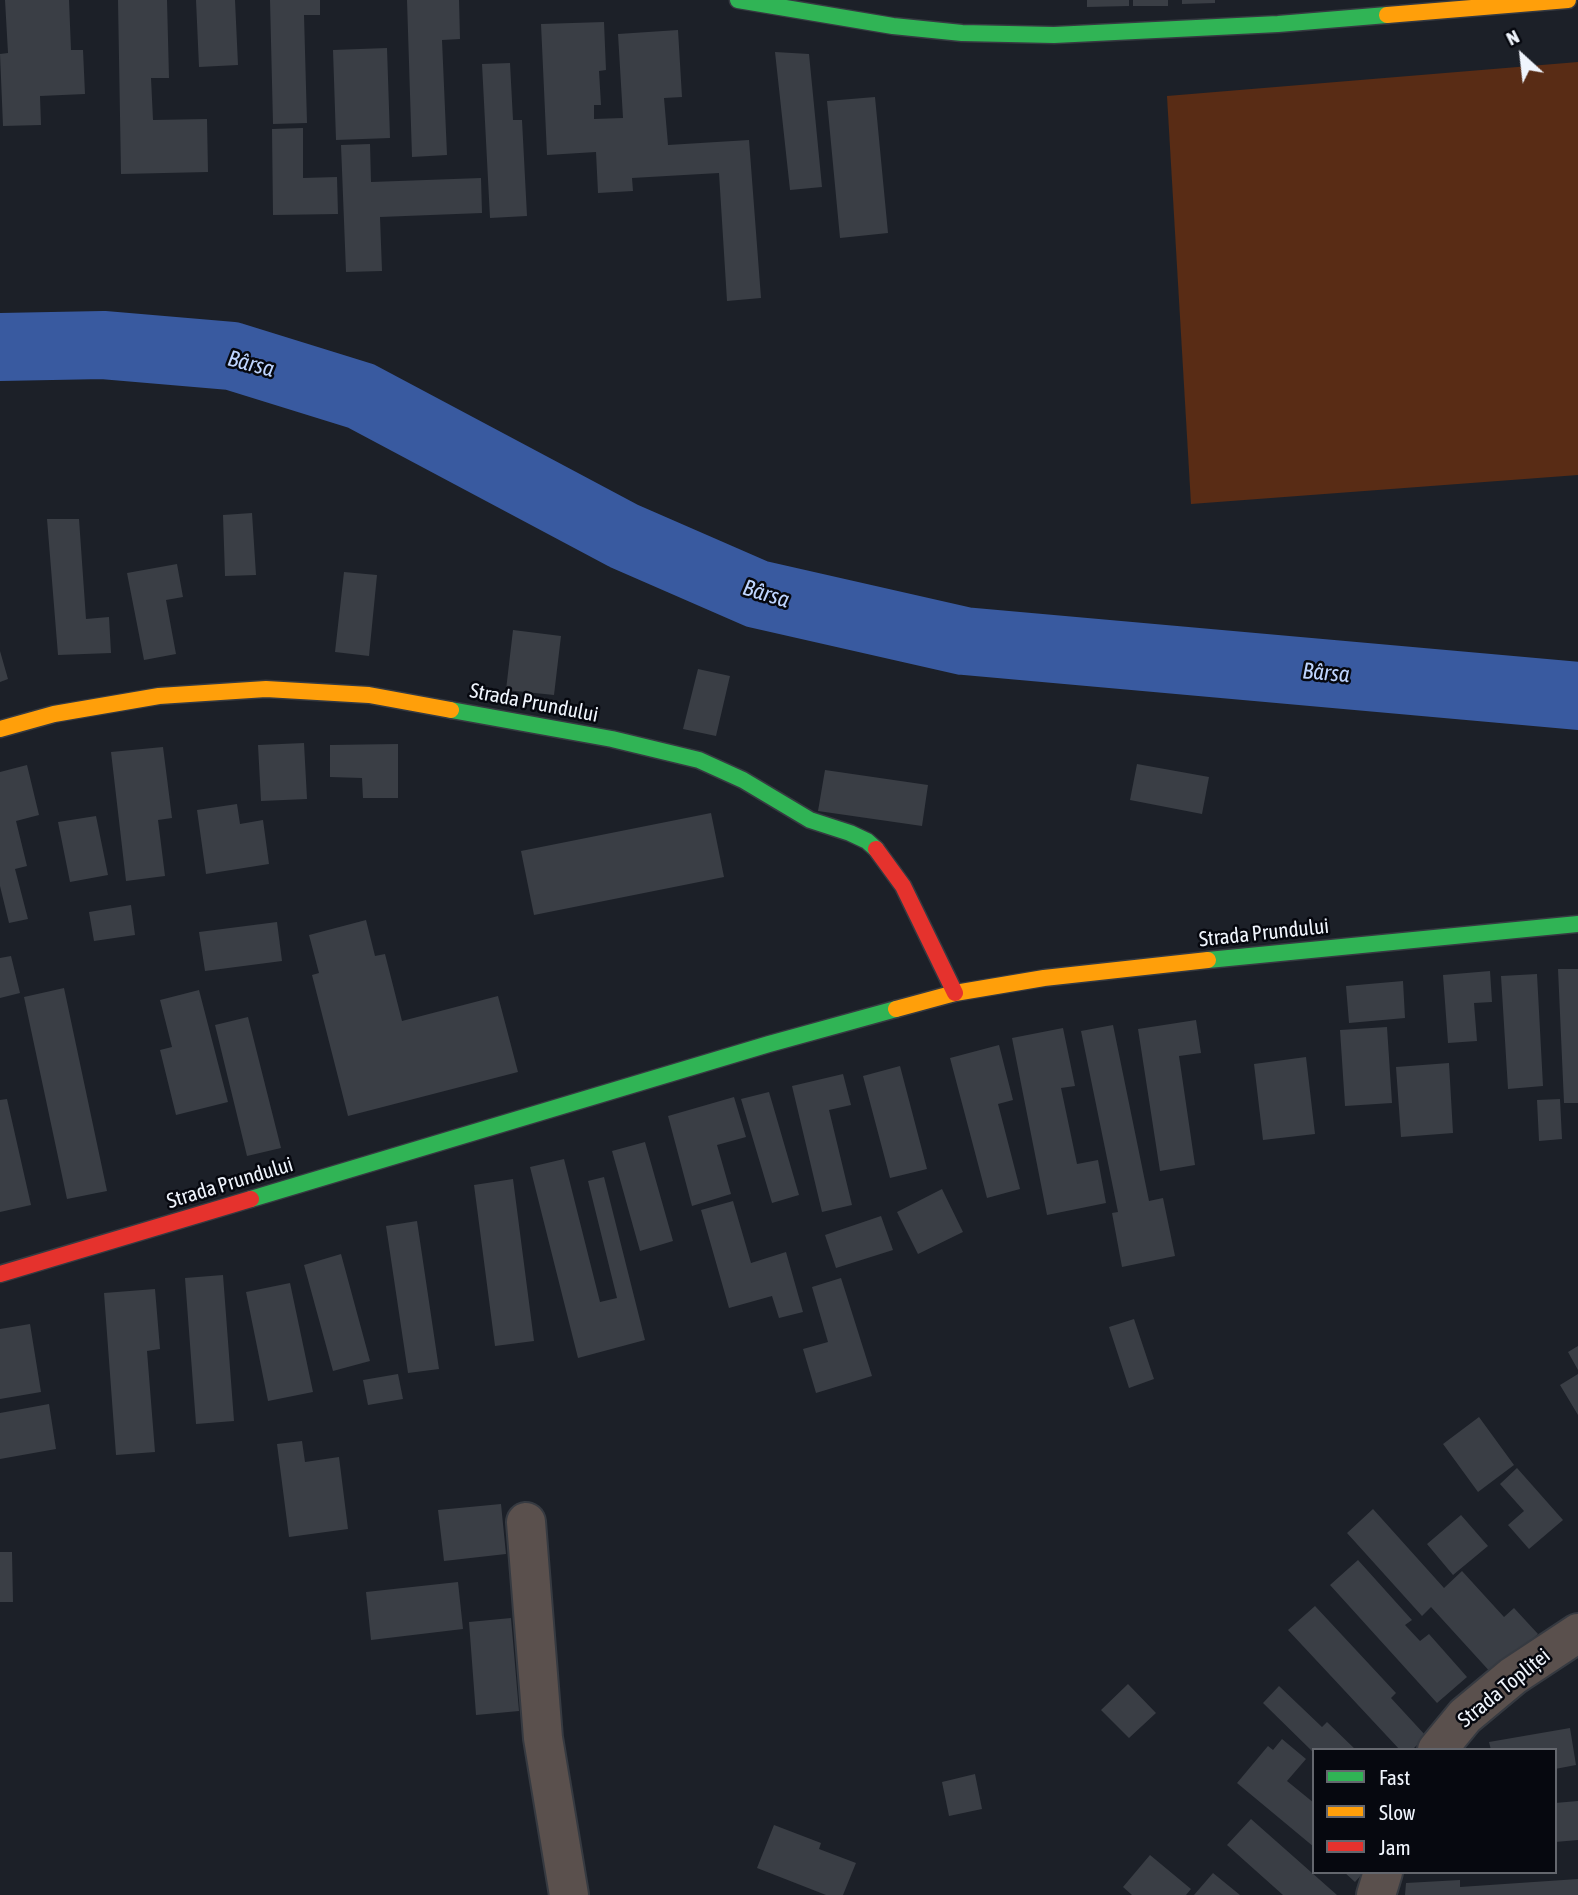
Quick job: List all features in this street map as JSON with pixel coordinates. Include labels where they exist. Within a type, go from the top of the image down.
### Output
[{"type":"street","points":[[738,0],[893,26],[961,33],[1054,35],[1278,24],[1568,0]]},
{"type":"street","name":"Strada Prundului","points":[[0,729],[54,714],[159,696],[266,689],[369,695],[612,739],[699,760],[743,780],[810,820],[850,833],[879,850],[902,886],[955,993]]},
{"type":"street","name":"Strada Prundului","points":[[0,1274],[769,1044],[955,993],[1044,978],[1264,953],[1578,924]]},
{"type":"street","points":[[526,1522],[543,1738],[569,1895]]},
{"type":"street","name":"Strada Topliței","points":[[1439,1748],[1465,1716],[1513,1676],[1578,1633]]},
{"type":"street","points":[[1376,1895],[1382,1874]]},
{"type":"shaded area","points":[[1578,62],[1578,475],[1191,504],[1167,96]]},
{"type":"building","points":[[5,0],[69,0],[71,50],[83,50],[85,94],[40,96],[41,125],[3,126],[0,54],[8,53]]},
{"type":"building","points":[[118,0],[167,0],[169,78],[151,78],[153,120],[207,119],[208,172],[121,174]]},
{"type":"building","points":[[196,0],[235,0],[238,65],[199,67]]},
{"type":"building","points":[[270,0],[320,0],[320,15],[304,15],[307,123],[273,124]]},
{"type":"building","points":[[407,0],[459,0],[460,39],[442,40],[447,155],[412,157]]},
{"type":"building","points":[[1087,0],[1129,0],[1129,6],[1087,7]]},
{"type":"building","points":[[1133,0],[1168,0],[1168,6],[1133,6]]},
{"type":"building","points":[[1182,0],[1215,0],[1215,3],[1182,4]]},
{"type":"building","points":[[604,22],[606,70],[599,71],[601,105],[594,105],[594,119],[623,118],[618,34],[678,30],[682,97],[664,98],[668,145],[749,140],[761,298],[727,301],[719,173],[632,178],[633,191],[598,193],[596,152],[547,155],[541,24]]},
{"type":"building","points":[[387,48],[390,138],[336,140],[333,50]]},
{"type":"building","points":[[775,52],[809,54],[822,187],[790,190]]},
{"type":"building","points":[[510,63],[513,120],[522,120],[527,216],[490,218],[482,64]]},
{"type":"building","points":[[875,97],[888,233],[840,238],[827,101]]},
{"type":"building","points":[[303,128],[303,178],[337,177],[338,214],[273,215],[272,129]]},
{"type":"building","points":[[370,144],[371,182],[481,178],[482,213],[380,217],[382,271],[346,272],[341,145]]},
{"type":"building","points":[[252,513],[256,575],[225,576],[223,515]]},
{"type":"building","points":[[47,519],[79,519],[86,619],[109,617],[111,653],[58,655]]},
{"type":"building","points":[[177,564],[183,597],[166,600],[176,654],[144,660],[127,573]]},
{"type":"building","points":[[344,572],[377,575],[369,656],[335,652]]},
{"type":"building","points":[[513,630],[561,636],[554,695],[506,690]]},
{"type":"building","points":[[0,651],[8,679],[0,682]]},
{"type":"building","points":[[698,669],[730,676],[716,736],[683,729]]},
{"type":"building","points":[[304,743],[307,799],[261,801],[258,745]]},
{"type":"building","points":[[398,744],[398,798],[363,798],[362,778],[330,777],[330,745]]},
{"type":"building","points":[[163,747],[172,818],[158,820],[165,876],[126,881],[111,752]]},
{"type":"building","points":[[1137,764],[1209,777],[1202,814],[1130,800]]},
{"type":"building","points":[[27,765],[39,815],[16,821],[27,866],[15,869],[28,919],[9,923],[0,886],[0,772]]},
{"type":"building","points":[[825,770],[928,785],[922,826],[818,811]]},
{"type":"building","points":[[237,804],[240,824],[263,820],[269,864],[206,874],[197,810]]},
{"type":"building","points":[[711,813],[724,877],[534,915],[521,851]]},
{"type":"building","points":[[96,816],[108,875],[70,882],[58,822]]},
{"type":"building","points":[[131,905],[135,935],[94,941],[89,912]]},
{"type":"building","points":[[366,920],[375,956],[385,954],[402,1021],[498,996],[518,1072],[348,1116],[312,975],[319,973],[309,935]]},
{"type":"building","points":[[277,922],[282,961],[205,971],[199,932]]},
{"type":"building","points":[[11,956],[20,993],[0,998],[0,958]]},
{"type":"building","points":[[1558,969],[1578,969],[1578,1103],[1564,1103]]},
{"type":"building","points":[[1490,971],[1492,1002],[1474,1003],[1477,1041],[1448,1043],[1443,975]]},
{"type":"building","points":[[1537,974],[1543,1086],[1508,1089],[1501,976]]},
{"type":"building","points":[[1403,981],[1405,1018],[1349,1023],[1346,986]]},
{"type":"building","points":[[64,988],[107,1191],[67,1199],[24,997]]},
{"type":"building","points":[[199,990],[228,1102],[176,1115],[160,1050],[172,1047],[160,1000]]},
{"type":"building","points":[[248,1017],[281,1148],[247,1156],[215,1025]]},
{"type":"building","points":[[1196,1020],[1201,1053],[1179,1056],[1195,1165],[1160,1171],[1138,1029]]},
{"type":"building","points":[[1113,1025],[1149,1201],[1163,1198],[1175,1256],[1122,1267],[1112,1213],[1118,1212],[1081,1031]]},
{"type":"building","points":[[1387,1027],[1392,1103],[1345,1106],[1340,1030]]},
{"type":"building","points":[[1063,1028],[1075,1086],[1061,1088],[1077,1164],[1098,1160],[1106,1203],[1047,1215],[1012,1038]]},
{"type":"building","points":[[999,1045],[1013,1100],[998,1104],[1020,1189],[987,1198],[950,1058]]},
{"type":"building","points":[[1306,1057],[1315,1134],[1263,1140],[1254,1064]]},
{"type":"building","points":[[1449,1063],[1453,1133],[1401,1137],[1396,1067]]},
{"type":"building","points":[[900,1066],[927,1169],[890,1178],[863,1076]]},
{"type":"building","points":[[843,1074],[851,1105],[829,1110],[852,1205],[822,1212],[792,1086]]},
{"type":"building","points":[[769,1092],[799,1195],[772,1203],[741,1099]]},
{"type":"building","points":[[734,1097],[746,1137],[717,1145],[731,1194],[692,1206],[668,1116]]},
{"type":"building","points":[[7,1099],[31,1205],[0,1212],[0,1100]]},
{"type":"building","points":[[1560,1099],[1562,1139],[1539,1141],[1537,1100]]},
{"type":"building","points":[[645,1142],[673,1241],[640,1251],[612,1151]]},
{"type":"building","points":[[564,1159],[600,1302],[617,1298],[588,1181],[604,1177],[645,1340],[578,1358],[530,1167]]},
{"type":"building","points":[[513,1179],[534,1341],[495,1346],[474,1185]]},
{"type":"building","points":[[942,1189],[963,1232],[918,1254],[897,1212]]},
{"type":"building","points":[[733,1201],[751,1263],[786,1252],[803,1312],[779,1318],[772,1296],[729,1308],[701,1210]]},
{"type":"building","points":[[881,1216],[893,1250],[836,1268],[825,1235]]},
{"type":"building","points":[[417,1221],[439,1369],[408,1373],[386,1226]]},
{"type":"building","points":[[341,1254],[370,1361],[333,1371],[304,1265]]},
{"type":"building","points":[[223,1275],[234,1421],[196,1424],[185,1278]]},
{"type":"building","points":[[841,1278],[872,1376],[816,1393],[803,1349],[828,1342],[812,1287]]},
{"type":"building","points":[[290,1283],[313,1392],[268,1401],[246,1292]]},
{"type":"building","points":[[155,1289],[160,1349],[147,1351],[155,1452],[116,1455],[104,1293]]},
{"type":"building","points":[[1134,1319],[1154,1379],[1129,1388],[1109,1327]]},
{"type":"building","points":[[30,1324],[41,1392],[0,1399],[0,1329]]},
{"type":"building","points":[[1578,1346],[1578,1370],[1568,1352]]},
{"type":"building","points":[[398,1374],[403,1399],[368,1405],[363,1380]]},
{"type":"building","points":[[1578,1374],[1578,1415],[1560,1385]]},
{"type":"building","points":[[49,1404],[56,1449],[0,1459],[0,1413]]},
{"type":"building","points":[[1479,1417],[1514,1465],[1478,1492],[1443,1444]]},
{"type":"building","points":[[302,1441],[305,1462],[339,1457],[348,1529],[289,1537],[277,1444]]},
{"type":"building","points":[[1517,1468],[1563,1520],[1529,1549],[1508,1525],[1524,1511],[1500,1484]]},
{"type":"building","points":[[501,1504],[506,1554],[444,1561],[438,1510]]},
{"type":"building","points":[[1373,1509],[1444,1588],[1462,1571],[1504,1617],[1514,1608],[1538,1634],[1493,1675],[1431,1607],[1422,1616],[1347,1533]]},
{"type":"building","points":[[1461,1515],[1488,1546],[1453,1575],[1427,1544]]},
{"type":"building","points":[[0,1552],[12,1552],[13,1602],[0,1602]]},
{"type":"building","points":[[1358,1560],[1412,1620],[1405,1625],[1420,1641],[1429,1634],[1467,1677],[1437,1703],[1330,1585]]},
{"type":"building","points":[[458,1582],[463,1629],[371,1640],[366,1592]]},
{"type":"building","points":[[1315,1606],[1396,1693],[1391,1698],[1426,1736],[1414,1748],[1398,1748],[1288,1630]]},
{"type":"building","points":[[511,1618],[519,1711],[476,1715],[469,1622]]},
{"type":"building","points":[[1128,1684],[1156,1713],[1129,1738],[1101,1710]]},
{"type":"building","points":[[1279,1686],[1322,1727],[1327,1722],[1354,1748],[1312,1748],[1312,1751],[1263,1703]]},
{"type":"building","points":[[1570,1728],[1576,1765],[1557,1769],[1557,1748],[1490,1748],[1489,1742]]},
{"type":"building","points":[[1282,1739],[1306,1759],[1287,1781],[1312,1801],[1312,1845],[1237,1783],[1268,1746],[1273,1750]]},
{"type":"building","points":[[975,1774],[982,1809],[949,1816],[942,1782]]},
{"type":"building","points":[[1578,1801],[1578,1840],[1557,1842],[1557,1803]]},
{"type":"building","points":[[1251,1819],[1337,1895],[1283,1895],[1227,1845]]},
{"type":"building","points":[[774,1825],[821,1843],[819,1849],[856,1863],[843,1895],[826,1895],[757,1868]]},
{"type":"building","points":[[1150,1855],[1191,1889],[1186,1895],[1132,1895],[1123,1887]]},
{"type":"building","points":[[1213,1873],[1240,1895],[1194,1895]]},
{"type":"building","points":[[1346,1874],[1362,1874],[1355,1882]]},
{"type":"building","points":[[1578,1879],[1578,1895],[1405,1895],[1406,1883],[1460,1880],[1460,1887]]},
{"type":"waterway","name":"Bârsa","points":[[0,347],[103,345],[232,356],[361,396],[624,536],[757,594],[964,641],[1578,696]]},
{"type":"traffic: fast","points":[[738,0],[893,26],[962,33],[1054,35],[1278,24],[1387,15]]},
{"type":"traffic: fast","points":[[451,710],[612,739],[699,760],[743,780],[810,820],[850,833],[876,849]]},
{"type":"traffic: fast","points":[[1208,960],[1578,924]]},
{"type":"traffic: fast","points":[[251,1199],[769,1044],[896,1009]]},
{"type":"traffic: slow","points":[[1387,15],[1568,0]]},
{"type":"traffic: slow","points":[[0,729],[54,714],[159,696],[266,689],[369,695],[451,710]]},
{"type":"traffic: slow","points":[[896,1009],[955,993],[1044,978],[1208,960]]},
{"type":"traffic: jam","points":[[876,849],[903,886],[955,993]]},
{"type":"traffic: jam","points":[[0,1274],[251,1199]]}]
